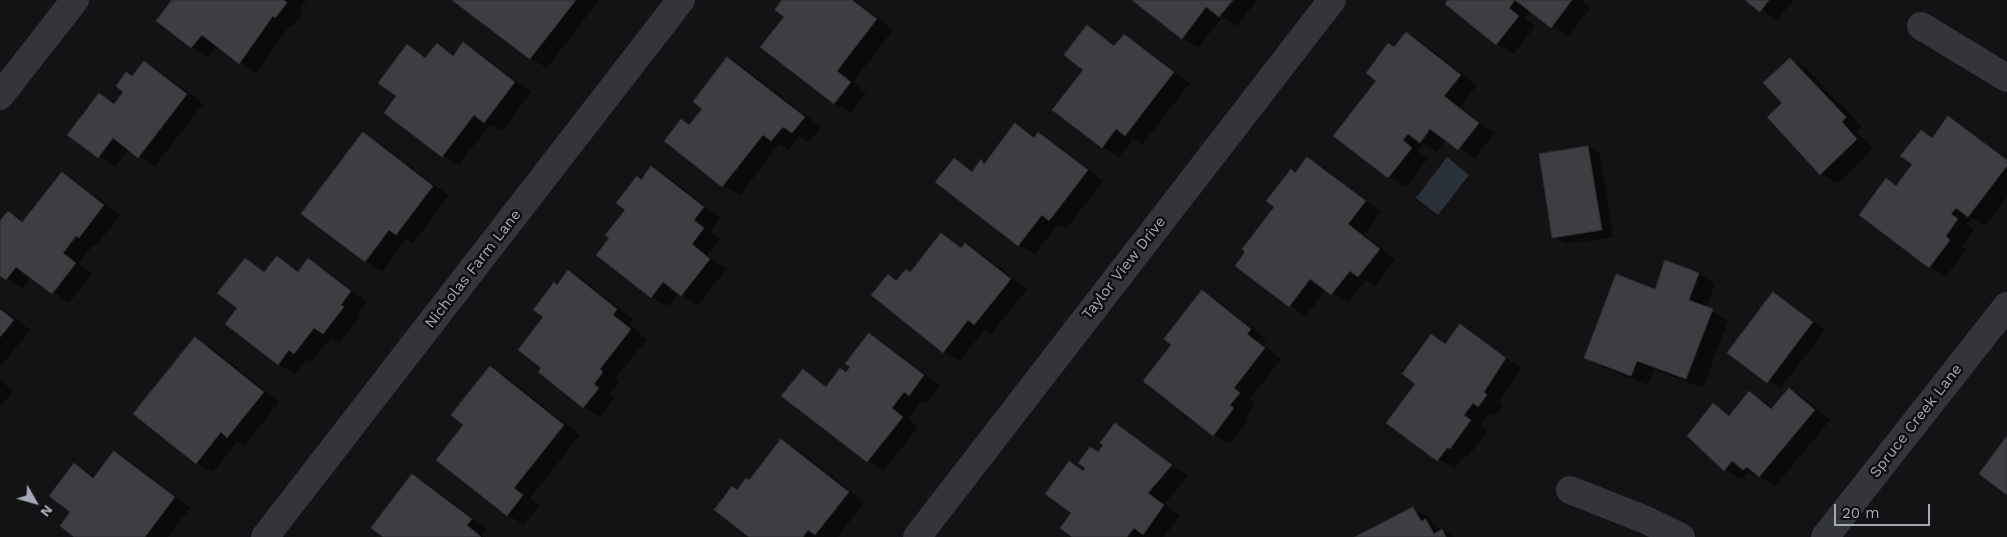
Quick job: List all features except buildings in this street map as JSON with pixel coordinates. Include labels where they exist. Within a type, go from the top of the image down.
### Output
[{"type":"street","points":[[0,96],[75,0]]},
{"type":"street","name":"Nicholas Farm Lane","points":[[265,537],[681,0]]},
{"type":"street","name":"Taylor View Drive","points":[[916,537],[1332,0]]},
{"type":"street","points":[[1921,26],[2007,78]]},
{"type":"street","name":"Spruce Creek Lane","points":[[1825,537],[2007,306]]},
{"type":"street","points":[[1570,490],[1646,520],[1680,537]]},
{"type":"shaded area","points":[[1447,157],[1469,175],[1438,215],[1416,198]]}]
